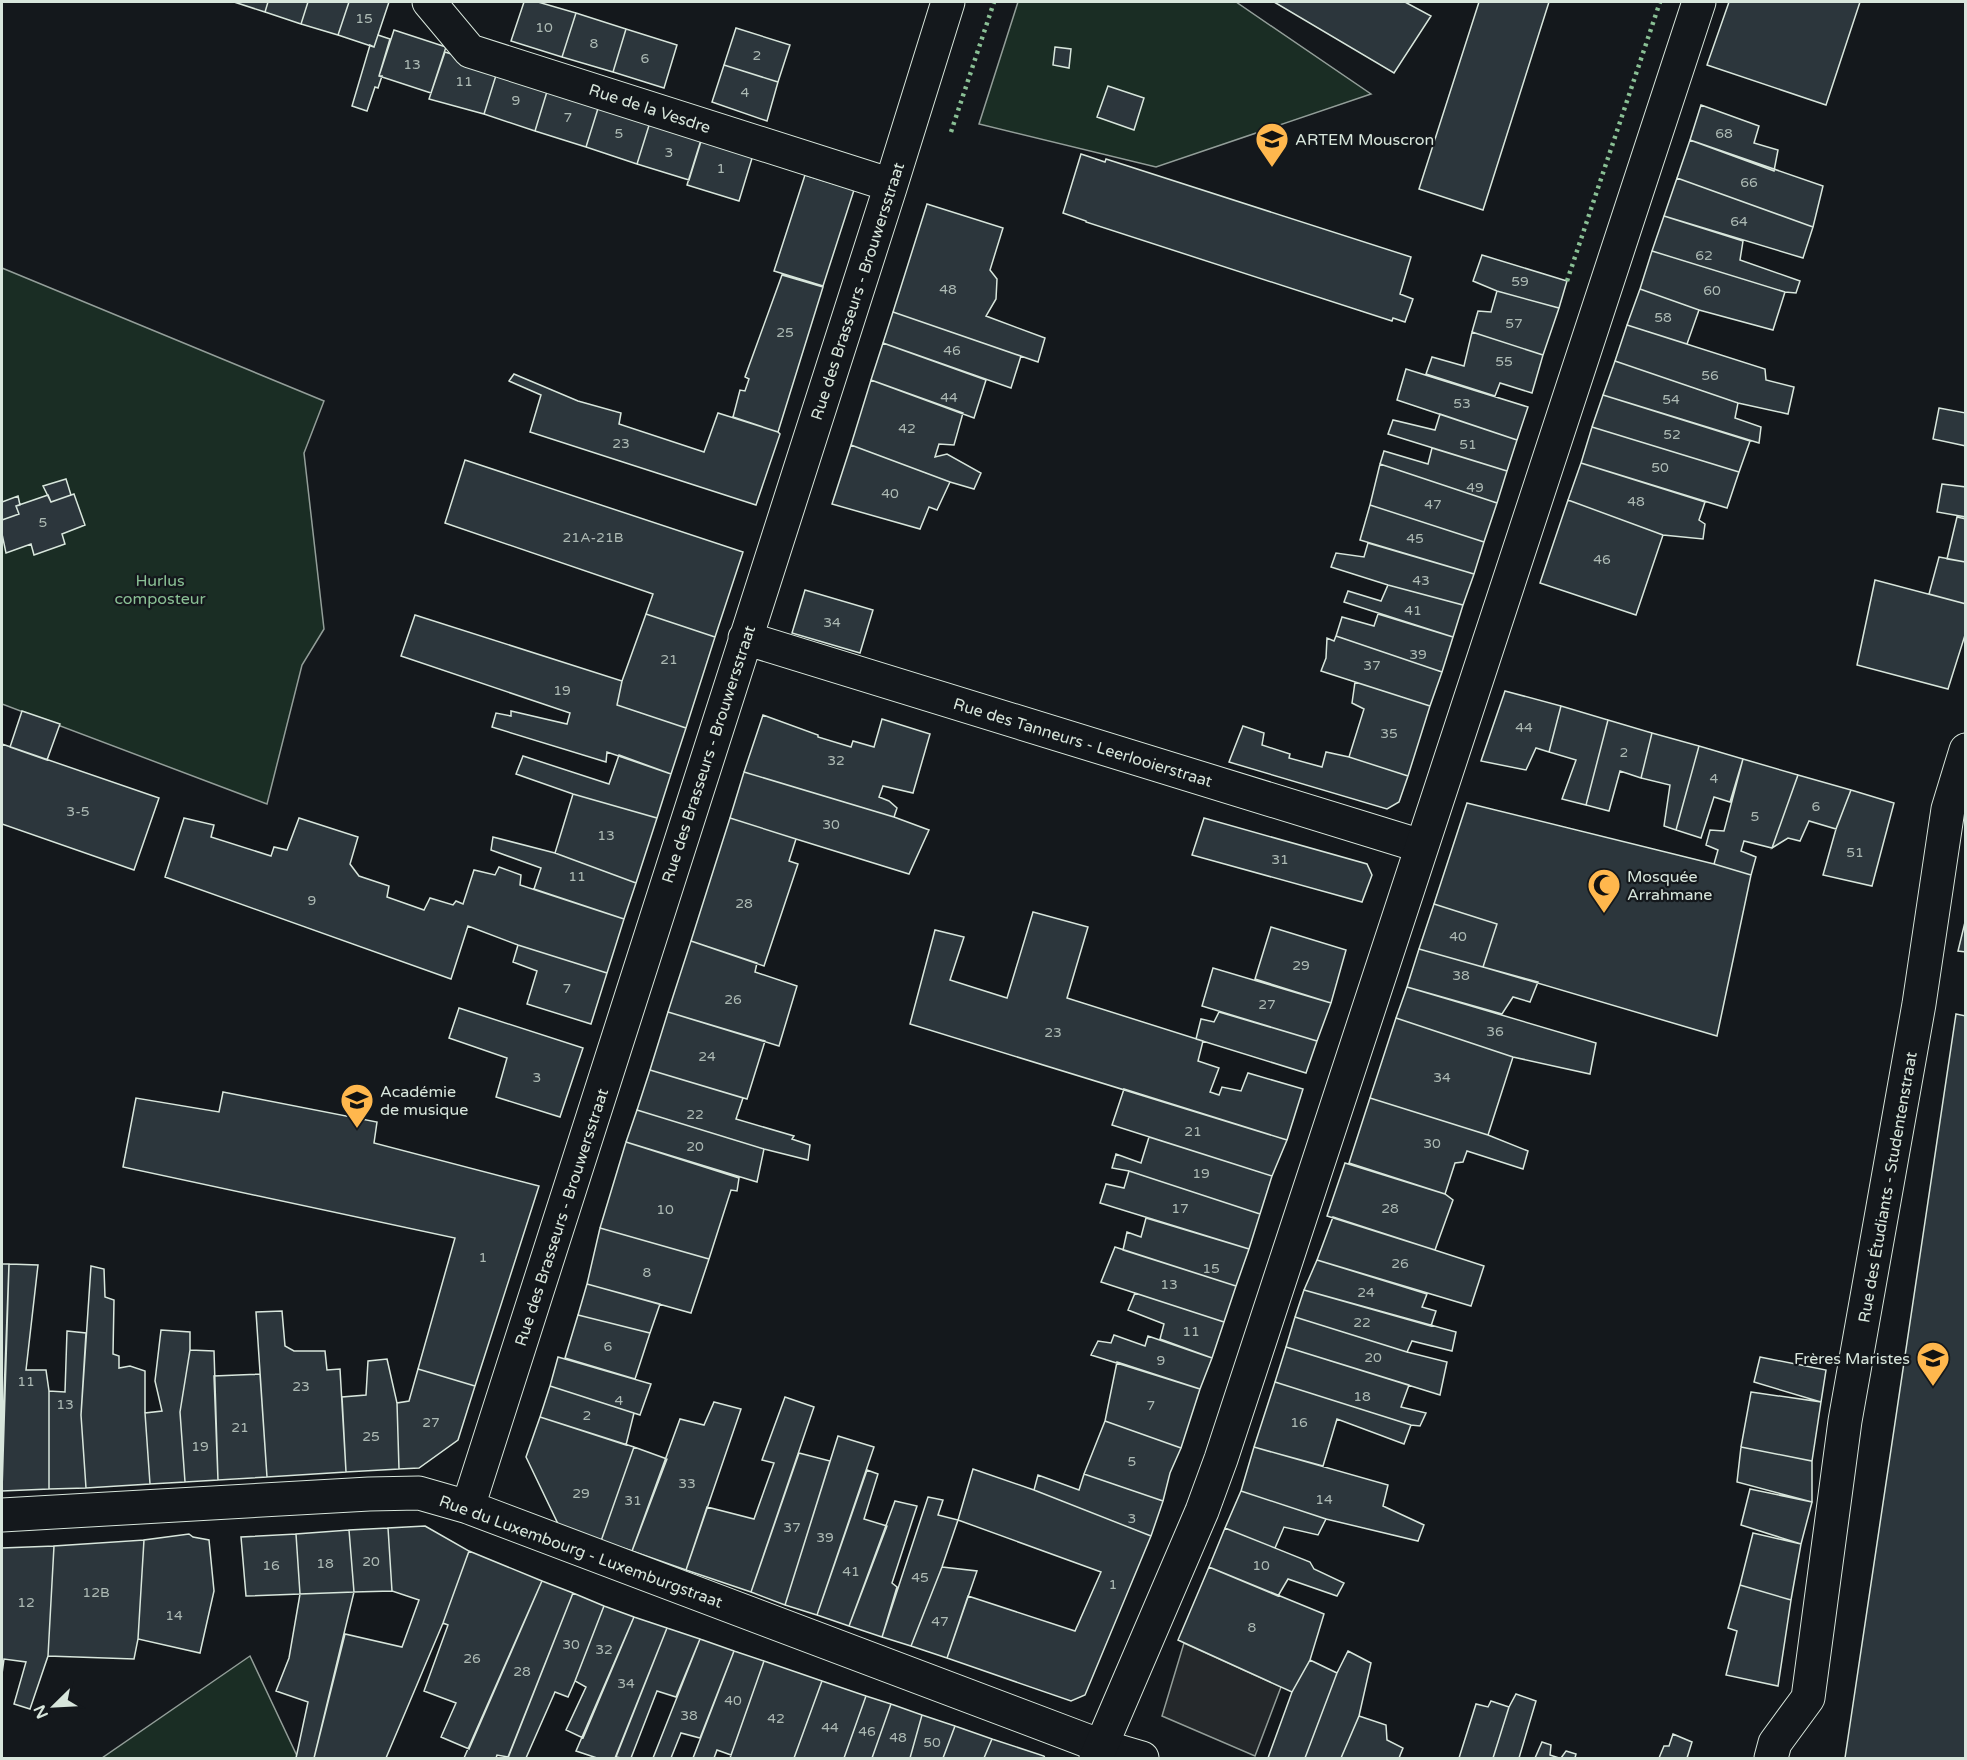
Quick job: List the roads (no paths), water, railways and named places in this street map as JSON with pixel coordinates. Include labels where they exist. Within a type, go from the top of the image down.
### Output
[{"type":"street","name":"Rue de la Vesdre","points":[[429,2],[470,51],[891,185]]},
{"type":"street","name":"Rue des Brasseurs - Brouwersstraat","points":[[468,1507],[948,2]]},
{"type":"street","points":[[1098,1752],[1202,1511],[1221,1459],[1699,2]]},
{"type":"street","name":"Rue des Tanneurs - Leerlooierstraat","points":[[745,638],[1421,846]]},
{"type":"street","name":"Rue des Étudiants - Studentenstraat","points":[[1771,1758],[1775,1743],[1808,1698],[1845,1421],[1919,1004],[1948,809],[1965,750]]},
{"type":"street","name":"Rue du Luxembourg - Luxemburgstraat","points":[[2,1515],[419,1493],[468,1507],[1098,1752],[1142,1758]]},
{"type":"place","name":"ARTEM Mouscron","points":[[1272,168]]},
{"type":"place","name":"Mosquée Arrahmane","points":[[1604,914]]},
{"type":"place","name":"Académie de musique","points":[[357,1129]]},
{"type":"place","name":"Frères Maristes","points":[[1933,1387]]},
{"type":"park label","name":"Hurlus composteur","points":[[160,589]]}]
